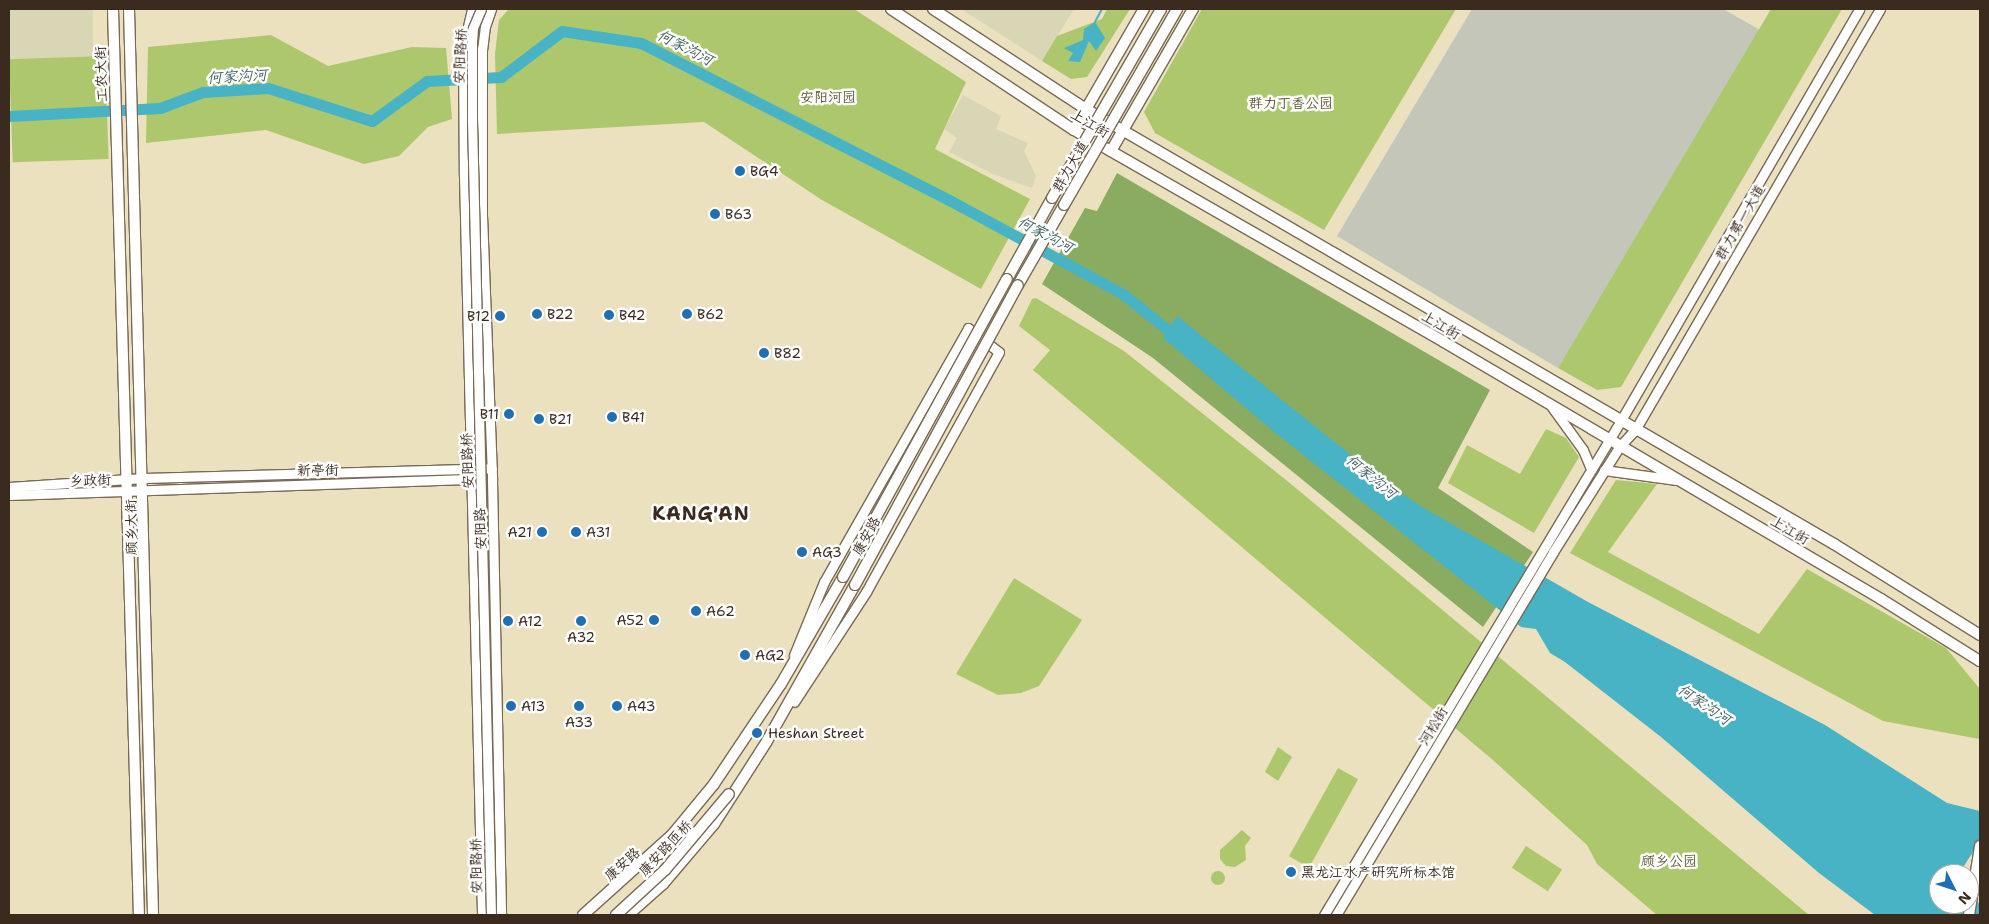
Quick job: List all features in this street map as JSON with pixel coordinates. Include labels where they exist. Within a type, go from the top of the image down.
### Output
[{"type":"main road","name":"工农大街","points":[[113,9],[117,139]]},
{"type":"main road","name":"顾乡大街","points":[[129,9],[144,483],[154,915]]},
{"type":"main road","name":"安阳路","points":[[472,9],[463,48],[470,468],[482,915]]},
{"type":"main road","name":"安阳路桥","points":[[481,9],[473,28],[472,120],[491,915]]},
{"type":"main road","name":"安阳路","points":[[491,9],[485,26],[482,49],[482,215],[492,468],[501,915]]},
{"type":"main road","name":"上江街","points":[[891,9],[1074,130],[1609,440],[1955,643],[1980,661]]},
{"type":"main road","name":"上江街","points":[[933,9],[1086,109],[1620,422],[1834,544],[1980,634]]},
{"type":"main road","points":[[1074,130],[1144,9]]},
{"type":"main road","name":"群力大道","points":[[1007,279],[1160,9]]},
{"type":"main road","name":"群力大道","points":[[1018,286],[1177,9]]},
{"type":"main road","points":[[1111,152],[1193,9]]},
{"type":"main road","name":"群力第一大道","points":[[1591,469],[1859,9]]},
{"type":"main road","name":"群力第一大道","points":[[1604,470],[1619,446],[1635,430],[1880,9]]},
{"type":"main road","name":"顾乡大街","points":[[117,139],[124,487],[139,915]]},
{"type":"main road","name":"康安路","points":[[583,915],[672,835],[714,784],[781,684],[843,577],[1007,279]]},
{"type":"main road","name":"康安路","points":[[767,742],[1018,286]]},
{"type":"main road","name":"康安路","points":[[628,915],[663,884],[690,854],[866,592],[999,352],[968,328],[824,582],[781,684]]},
{"type":"main road","points":[[1552,407],[1583,450],[1591,469]]},
{"type":"main road","points":[[144,483],[492,468]]},
{"type":"main road","name":"河松街","points":[[1324,915],[1591,469]]},
{"type":"main road","points":[[1604,470],[1676,480]]},
{"type":"main road","name":"河松街","points":[[1336,915],[1604,470]]},
{"type":"main road","name":"新亭街","points":[[144,483],[492,480]]},
{"type":"main road","name":"乡政街","points":[[9,500],[144,483]]},
{"type":"main road","name":"乡政街","points":[[9,485],[124,487]]},
{"type":"main road","name":"乡政街","points":[[9,496],[36,496]]},
{"type":"main road","points":[[1962,623],[1980,628]]},
{"type":"main road","points":[[1955,643],[1980,654]]},
{"type":"main road","name":"康安路匝桥","points":[[616,915],[682,852],[752,763]]},
{"type":"main road","points":[[1969,915],[1980,846]]},
{"type":"shaded area","points":[[9,9],[93,9],[93,59],[9,59]]},
{"type":"shaded area","points":[[961,9],[1074,9],[1042,61]]},
{"type":"shaded area","points":[[1472,9],[1723,9],[1760,30],[1558,368],[1337,236]]},
{"type":"shaded area","points":[[963,95],[1001,116],[996,129],[1028,143],[1024,151],[1036,176],[1032,188],[993,174],[949,152],[957,138],[944,129]]},
{"type":"green space","name":"安阳河园","points":[[509,9],[854,9],[966,82],[935,149],[1030,199],[981,289],[822,200],[704,122],[497,134],[495,54],[499,20]]},
{"type":"green space","points":[[1107,9],[1130,9],[1087,77],[1071,79],[1042,61],[1057,36],[1102,19]]},
{"type":"green space","name":"群力丁香公园","points":[[1202,9],[1456,9],[1324,230],[1155,133],[1144,112]]},
{"type":"green space","points":[[1771,9],[1842,9],[1621,387],[1597,390],[1558,368]]},
{"type":"green space","points":[[271,35],[328,66],[412,47],[446,48],[452,119],[428,127],[399,156],[364,164],[266,130],[146,143],[148,47]]},
{"type":"green space","points":[[105,56],[109,159],[13,162],[9,59]]},
{"type":"green space","points":[[1117,173],[1490,390],[1438,488],[1533,552],[1483,627],[1153,358],[1042,284],[1085,208],[1097,211]]},
{"type":"green space","name":"顾乡公园","points":[[1036,298],[1124,351],[1291,484],[1809,915],[1657,915],[1597,864],[1587,845],[1494,761],[1033,370],[1050,350],[1019,326],[1032,299]]},
{"type":"green space","points":[[1546,429],[1566,438],[1579,457],[1534,533],[1448,483],[1467,445],[1520,474]]},
{"type":"green space","points":[[1616,480],[1657,484],[1608,552],[1759,634],[1807,569],[1946,648],[1980,689],[1979,739],[1883,721],[1570,553]]},
{"type":"green space","points":[[1014,578],[1082,620],[1039,686],[1021,693],[998,695],[956,674]]},
{"type":"green space","points":[[1278,747],[1292,757],[1278,781],[1265,772]]},
{"type":"green space","points":[[1338,768],[1358,779],[1309,867],[1289,856]]},
{"type":"green space","points":[[1242,830],[1251,838],[1245,846],[1246,860],[1235,867],[1226,866],[1220,859],[1220,850]]},
{"type":"green space","points":[[1526,846],[1562,869],[1548,891],[1512,868]]},
{"type":"green space","points":[[1218,871],[1223,873],[1225,878],[1223,883],[1218,885],[1213,883],[1211,878],[1213,873]]},
{"type":"water","points":[[1095,22],[1105,38],[1096,51],[1089,41],[1080,62],[1068,61],[1073,53],[1064,48],[1083,40],[1084,29]]},
{"type":"water","points":[[1177,316],[1377,476],[1422,507],[1588,602],[1825,725],[1947,803],[1980,811],[1980,841],[1965,864],[1929,864],[1929,914],[1979,914],[1979,904],[1980,915],[1875,915],[1819,873],[1661,737],[1565,662],[1550,653],[1536,629],[1521,627],[1273,431],[1163,338]]},
{"type":"waterway","points":[[1095,22],[1102,9]]},
{"type":"waterway","name":"何家沟河","points":[[9,116],[160,108],[203,92],[268,88],[372,121],[427,81],[501,77],[562,31],[641,43],[951,201],[1123,294],[1179,339]]},
{"type":"place","name":"BG4","points":[[740,171]]},
{"type":"place","name":"B63","points":[[715,214]]},
{"type":"place","name":"B22","points":[[537,314]]},
{"type":"place","name":"B62","points":[[687,314]]},
{"type":"place","name":"B42","points":[[609,315]]},
{"type":"place","name":"B12","points":[[500,316]]},
{"type":"place","name":"B82","points":[[764,353]]},
{"type":"place","name":"B11","points":[[509,414]]},
{"type":"place","name":"B41","points":[[612,417]]},
{"type":"place","name":"B21","points":[[539,419]]},
{"type":"place","name":"A21","points":[[542,532]]},
{"type":"place","name":"A31","points":[[576,532]]},
{"type":"place","name":"AG3","points":[[802,552]]},
{"type":"place","name":"A62","points":[[696,611]]},
{"type":"place","name":"A52","points":[[654,620]]},
{"type":"place","name":"A12","points":[[508,621]]},
{"type":"place","name":"A32","points":[[581,621]]},
{"type":"place","name":"AG2","points":[[745,655]]},
{"type":"place","name":"A13","points":[[511,706]]},
{"type":"place","name":"A33","points":[[579,706]]},
{"type":"place","name":"A43","points":[[617,706]]},
{"type":"place","name":"Heshan Street","points":[[757,733]]},
{"type":"place","name":"黑龙江水产研究所标本馆","points":[[1291,872]]},
{"type":"district","name":"KANG'AN","points":[[701,514]]}]
